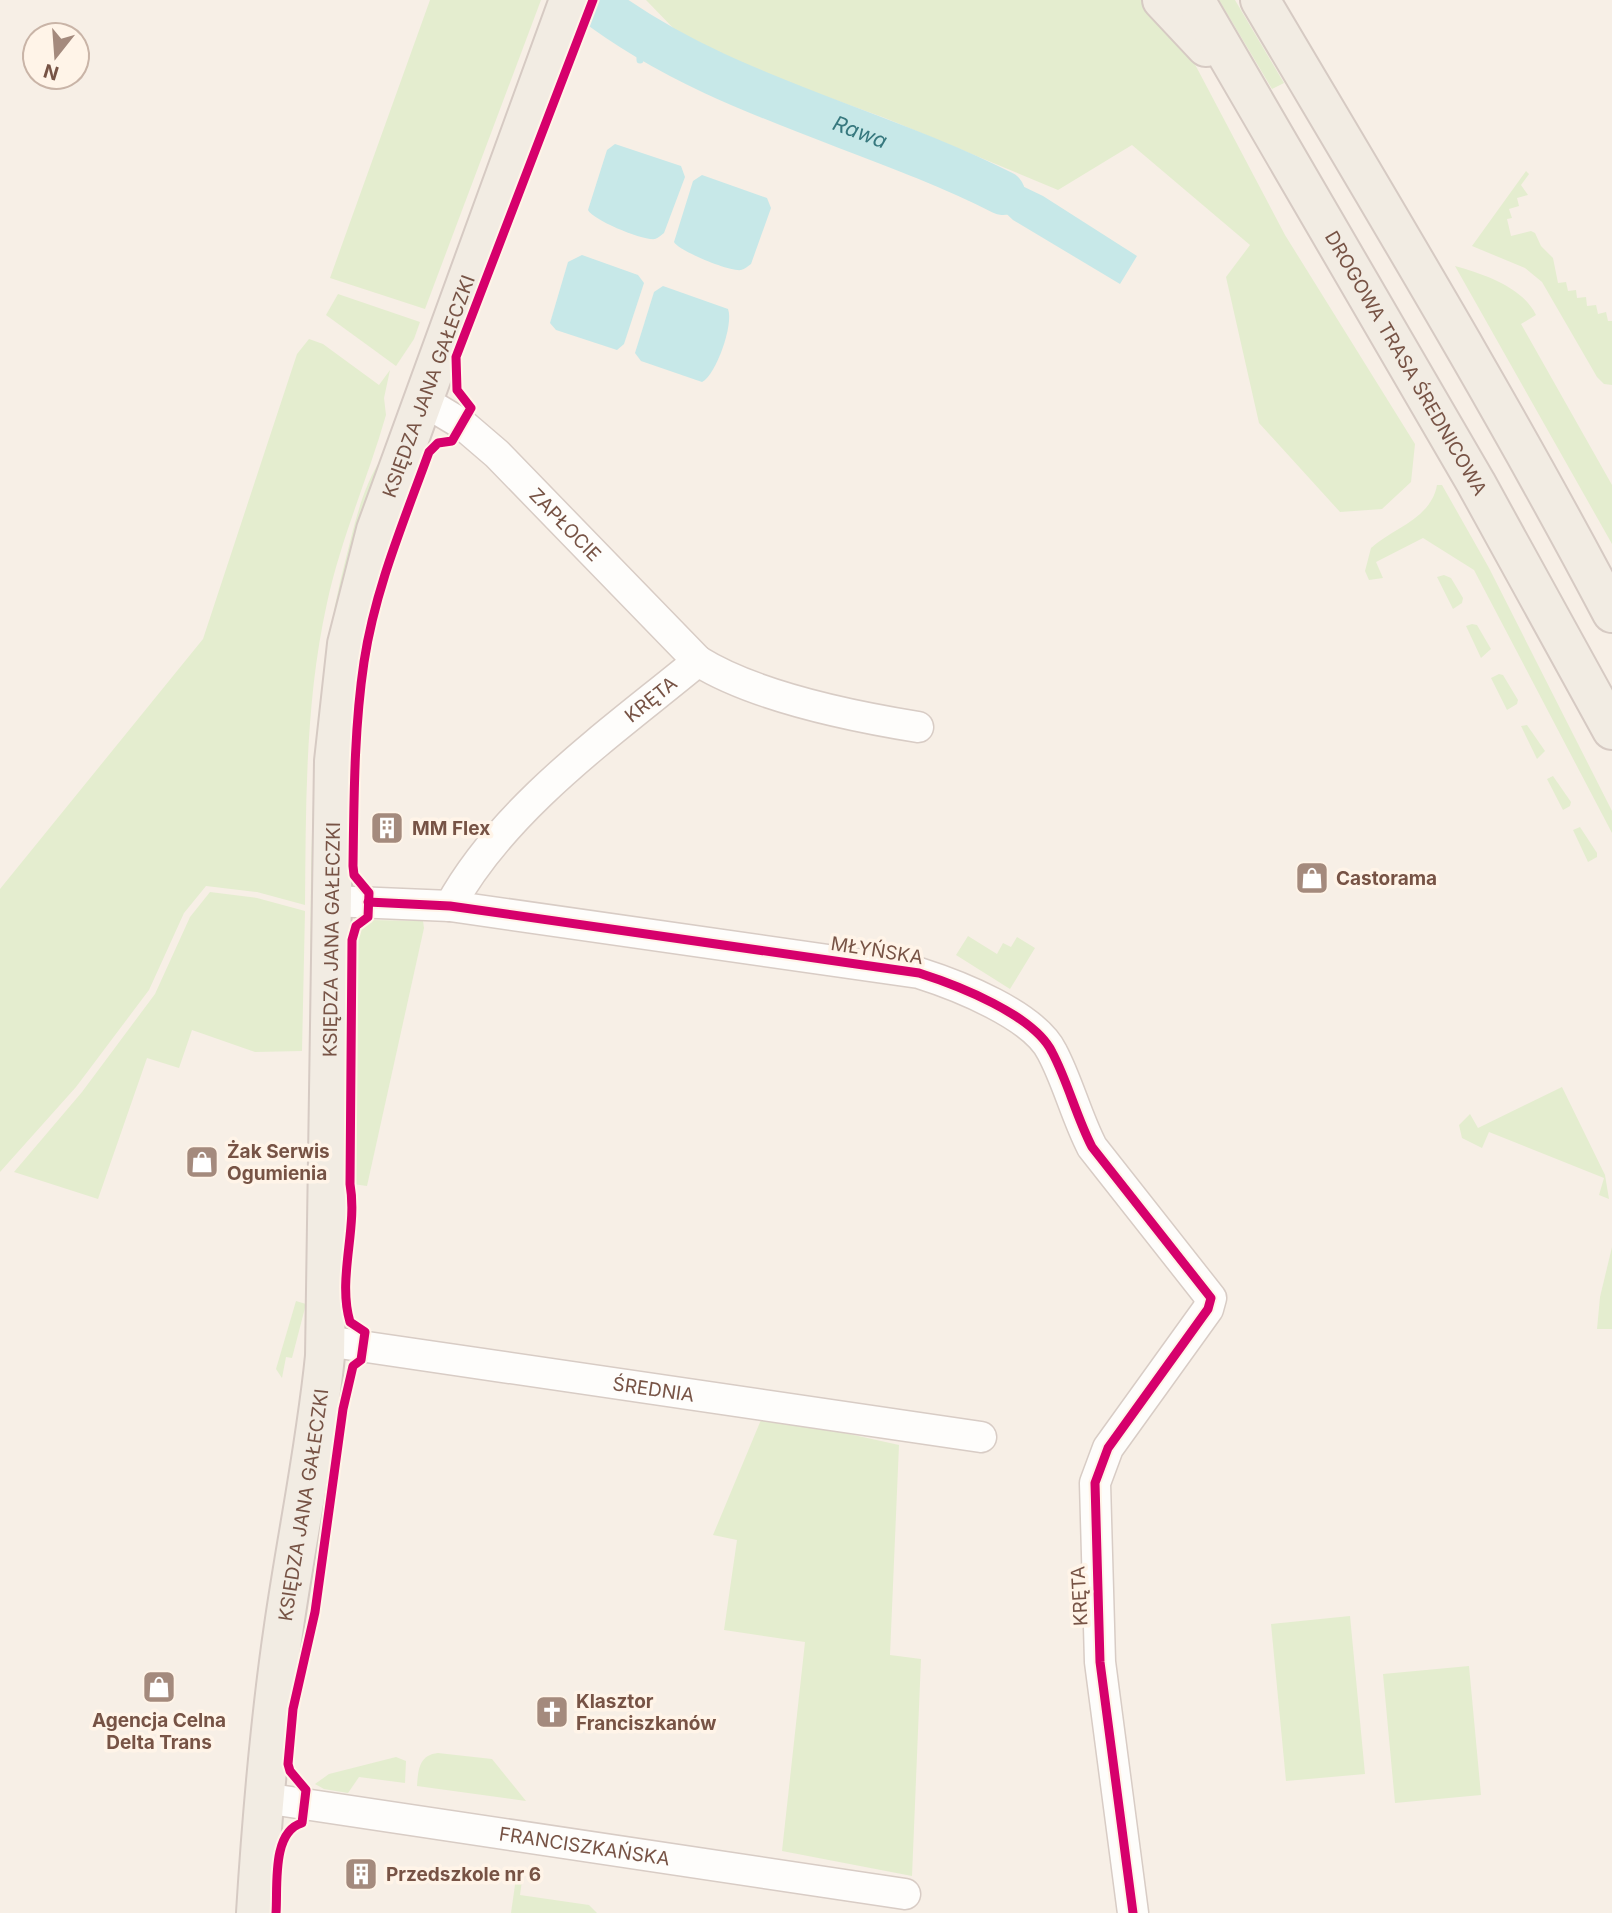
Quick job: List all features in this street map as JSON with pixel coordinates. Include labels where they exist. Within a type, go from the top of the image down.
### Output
[{"type":"main road","points":[[1162,0],[1247,87]]},
{"type":"main road","name":"DROGOWA TRASA ŚREDNICOWA","points":[[1195,0],[1476,482],[1612,730]]},
{"type":"main road","points":[[1260,0],[1433,291],[1557,508],[1612,613]]},
{"type":"main road","name":"KSIĘDZA JANA GAŁECZKI","points":[[256,1913],[264,1798],[284,1628],[315,1444],[326,1341],[334,761],[347,644],[369,551],[566,9]]},
{"type":"street","name":"ZAPŁOCIE","points":[[422,400],[462,424],[498,454],[698,661]]},
{"type":"street","points":[[698,661],[719,674],[808,703],[863,718],[918,727]]},
{"type":"street","name":"KRĘTA","points":[[450,906],[470,871],[508,828],[570,767],[698,661]]},
{"type":"street","name":"MŁYŃSKA","points":[[331,901],[450,906],[919,973],[974,995],[1042,1034],[1053,1052],[1078,1121],[1092,1147],[1205,1287],[1211,1298],[1208,1309]]},
{"type":"street","name":"KRĘTA","points":[[1133,1913],[1100,1662],[1095,1483],[1108,1448],[1208,1309]]},
{"type":"street","name":"ŚREDNIA","points":[[326,1341],[981,1437]]},
{"type":"street","name":"FRANCISZKAŃSKA","points":[[264,1798],[905,1894]]},
{"type":"green space","points":[[430,0],[541,0],[425,309],[330,278]]},
{"type":"green space","points":[[646,0],[1151,0],[1189,53],[1285,235],[1415,444],[1411,482],[1382,509],[1340,512],[1259,423],[1226,277],[1250,245],[1132,145],[1058,190],[885,118],[739,65],[676,31]]},
{"type":"green space","points":[[1219,0],[1235,0],[1284,83],[1272,89]]},
{"type":"green space","points":[[1526,171],[1529,174],[1521,185],[1528,195],[1517,198],[1519,206],[1509,209],[1512,218],[1507,219],[1511,236],[1531,231],[1535,233],[1541,246],[1553,258],[1558,283],[1566,282],[1568,291],[1576,290],[1577,298],[1586,297],[1587,306],[1596,305],[1598,314],[1606,312],[1608,321],[1612,321],[1612,385],[1604,384],[1597,377],[1542,282],[1525,268],[1472,246]]},
{"type":"green space","points":[[1455,266],[1512,289],[1530,305],[1536,315],[1521,324],[1612,485],[1612,544]]},
{"type":"green space","points":[[338,294],[420,322],[414,339],[396,366],[326,315]]},
{"type":"green space","points":[[309,339],[323,344],[379,385],[390,370],[384,398],[386,415],[340,555],[320,640],[308,753],[305,905],[257,892],[206,886],[184,913],[149,990],[76,1087],[0,1172],[0,889],[203,639],[297,354]]},
{"type":"green space","points":[[381,459],[370,503],[314,1047],[310,1050],[313,800],[323,676],[333,615],[353,530],[364,493]]},
{"type":"green space","points":[[1437,485],[1442,485],[1489,568],[1612,811],[1612,833],[1474,570],[1423,538],[1376,562],[1383,578],[1369,580],[1365,571],[1371,548],[1419,515],[1433,497]]},
{"type":"green space","points":[[1444,575],[1451,578],[1463,598],[1462,603],[1453,609],[1437,577]]},
{"type":"green space","points":[[1477,625],[1491,649],[1481,658],[1466,626]]},
{"type":"green space","points":[[1503,675],[1518,700],[1517,704],[1507,710],[1491,678]]},
{"type":"green space","points":[[1527,725],[1545,751],[1537,759],[1521,726]]},
{"type":"green space","points":[[1553,776],[1571,802],[1570,806],[1563,810],[1547,779]]},
{"type":"green space","points":[[1580,827],[1597,853],[1597,857],[1588,862],[1573,830]]},
{"type":"green space","points":[[210,892],[257,898],[305,911],[302,1051],[255,1052],[192,1030],[179,1068],[147,1058],[98,1199],[14,1172],[82,1092],[155,994],[190,917]]},
{"type":"green space","points":[[369,920],[423,921],[424,928],[367,1186],[353,1184],[356,937],[362,924]]},
{"type":"green space","points":[[968,936],[997,954],[1003,943],[1011,947],[1017,937],[1035,948],[1010,989],[956,955]]},
{"type":"green space","points":[[1562,1087],[1605,1175],[1609,1199],[1599,1195],[1604,1178],[1489,1132],[1482,1148],[1462,1138],[1459,1125],[1470,1114],[1478,1128]]},
{"type":"green space","points":[[1612,1247],[1612,1329],[1597,1329],[1600,1297]]},
{"type":"green space","points":[[296,1301],[306,1304],[292,1358],[286,1357],[282,1378],[276,1369]]},
{"type":"green space","points":[[763,1415],[899,1445],[890,1655],[921,1659],[912,1876],[782,1851],[805,1642],[724,1630],[737,1540],[713,1535]]},
{"type":"green space","points":[[1350,1616],[1365,1774],[1286,1781],[1271,1624]]},
{"type":"green space","points":[[1469,1666],[1481,1795],[1395,1803],[1383,1674]]},
{"type":"green space","points":[[438,1753],[492,1759],[526,1801],[417,1786],[423,1760]]},
{"type":"green space","points":[[396,1757],[406,1761],[405,1783],[359,1777],[348,1793],[324,1789],[315,1784],[329,1774]]},
{"type":"green space","points":[[517,1871],[523,1873],[520,1895],[589,1905],[597,1913],[511,1913]]},
{"type":"water","points":[[615,144],[681,166],[685,177],[664,233],[656,239],[640,237],[619,229],[588,210],[607,150]]},
{"type":"water","points":[[953,164],[1010,180],[1043,196],[1137,256],[1120,284],[1013,220],[974,183],[949,170]]},
{"type":"water","points":[[702,175],[767,198],[771,208],[751,264],[744,269],[735,270],[705,260],[674,242],[693,181]]},
{"type":"water","points":[[582,255],[638,275],[644,283],[624,344],[617,350],[556,330],[550,323],[568,262]]},
{"type":"water","points":[[663,286],[728,309],[726,337],[718,360],[702,382],[641,361],[635,353],[654,292]]},
{"type":"waterway","name":"Rawa","points":[[591,0],[638,33],[739,85],[898,147],[1003,193]]},
{"type":"waterway","points":[[633,31],[640,45],[640,60]]},
{"type":"cycle path","points":[[276,1913],[281,1849],[292,1828],[302,1823],[306,1790],[290,1771],[288,1764],[293,1709],[315,1612],[343,1409],[353,1366],[361,1360],[365,1332],[350,1322],[346,1288],[352,1218],[352,940],[356,926],[368,917],[369,893],[354,875],[353,866],[356,738],[364,662],[383,582],[429,452],[438,443],[452,441],[471,408],[457,390],[456,357],[593,0]]},
{"type":"cycle path","points":[[368,902],[450,906],[919,973],[993,1003],[1043,1038],[1058,1063],[1092,1147],[1211,1298],[1208,1309],[1108,1448],[1095,1483],[1100,1662],[1133,1913]]},
{"type":"place","name":"MM Flex","points":[[387,828]]},
{"type":"place","name":"Castorama","points":[[1312,878]]},
{"type":"place","name":"Żak Serwis Ogumienia","points":[[202,1162]]},
{"type":"place","name":"Agencja Celna Delta Trans","points":[[159,1687]]},
{"type":"place","name":"Klasztor Franciszkanów","points":[[552,1712]]},
{"type":"place","name":"Przedszkole nr 6","points":[[361,1874]]}]
